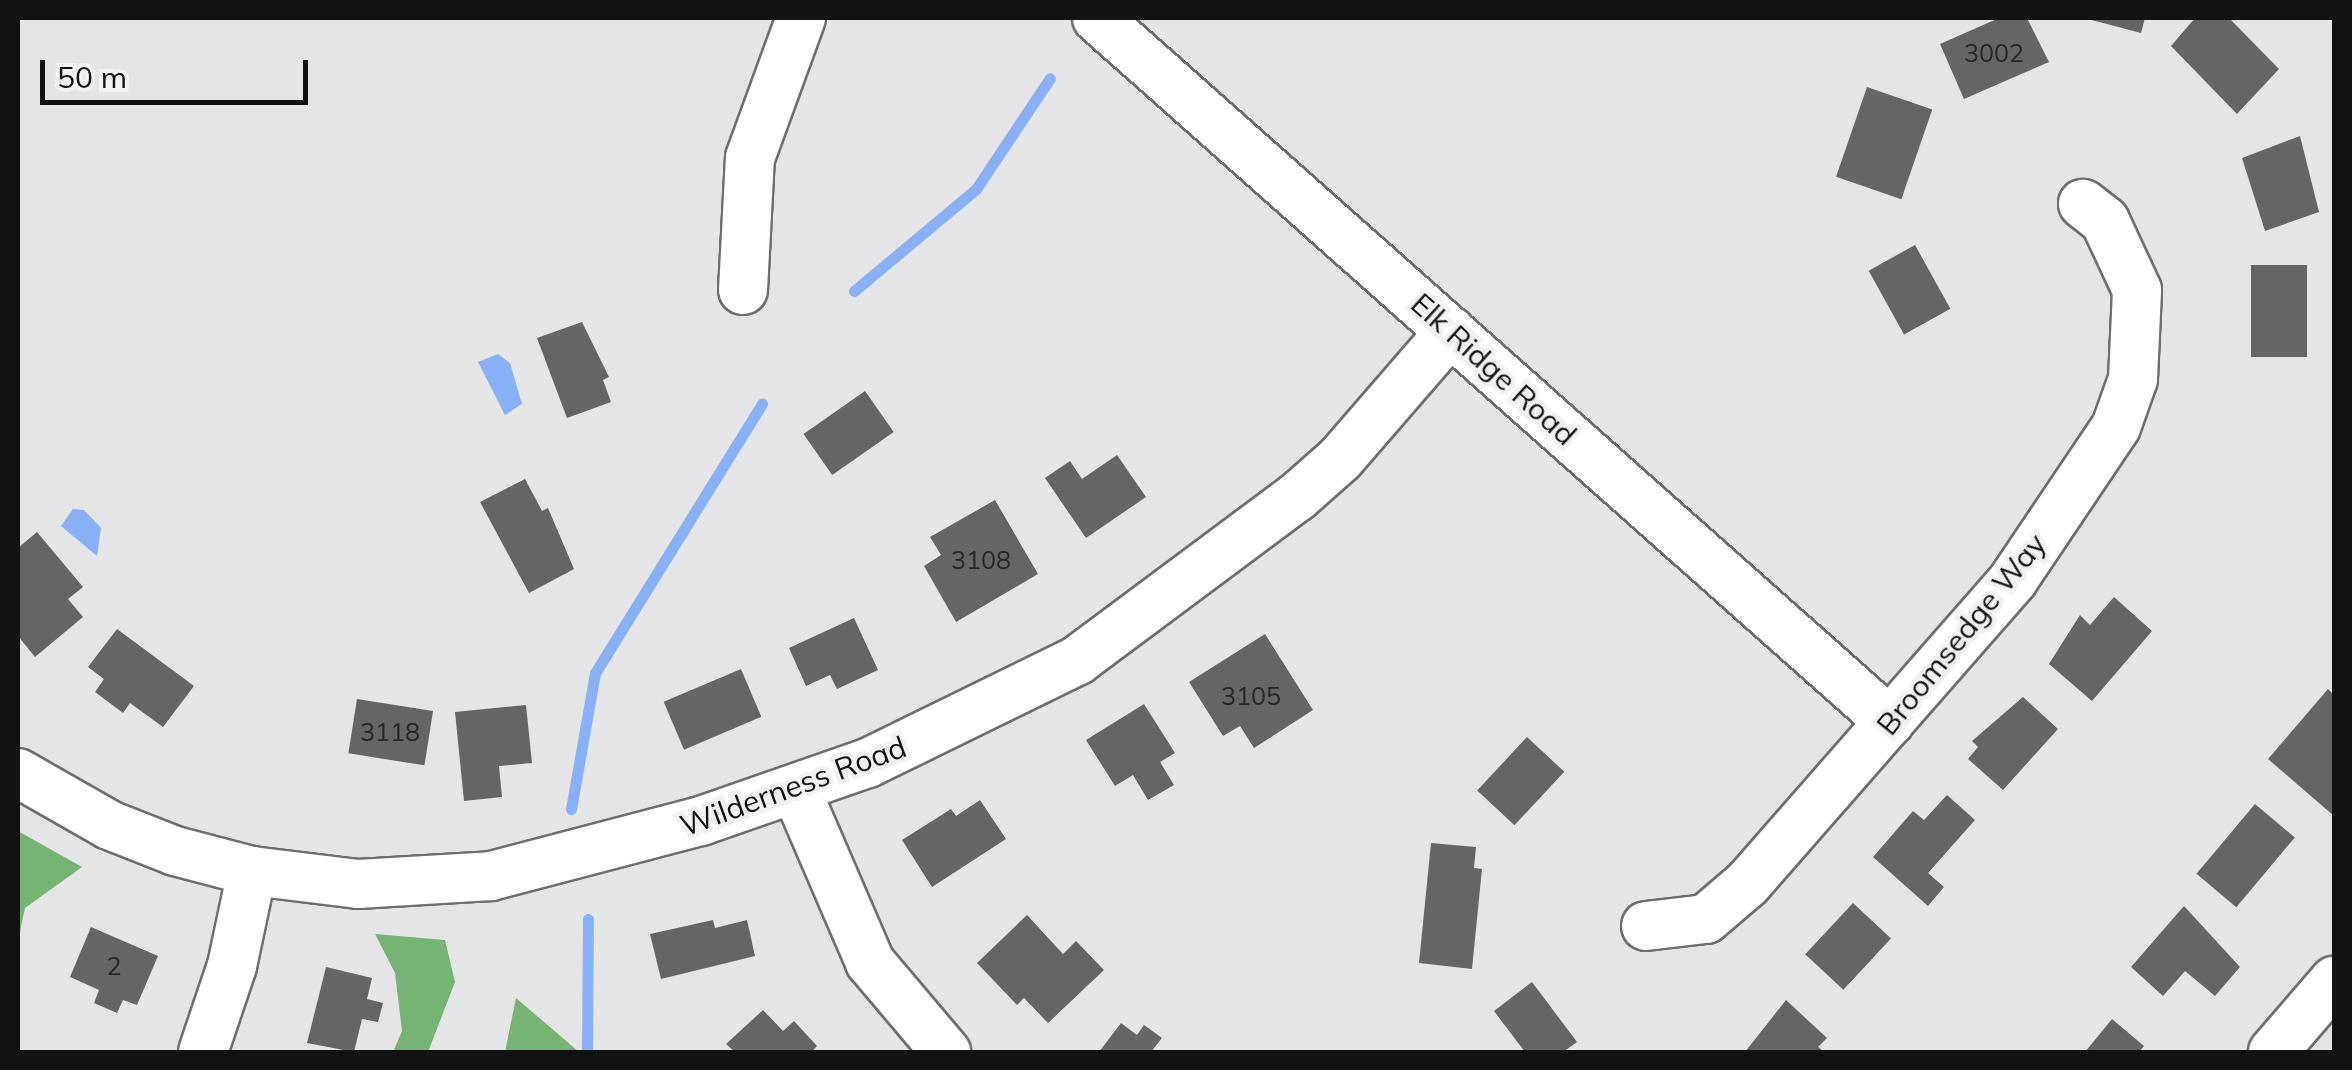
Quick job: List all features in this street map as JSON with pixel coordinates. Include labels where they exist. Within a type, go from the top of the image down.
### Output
[{"type":"street","points":[[744,290],[750,158],[801,18]]},
{"type":"street","name":"Elk Ridge Road","points":[[1097,18],[1890,722]]},
{"type":"street","name":"Broomsedge Way","points":[[1646,926],[1706,918],[1748,883],[2013,580],[2116,427],[2133,380],[2137,290],[2105,221],[2083,204]]},
{"type":"street","name":"Wilderness Road","points":[[18,773],[109,825],[252,872],[358,884],[491,876],[796,790],[929,736],[1078,660],[1297,497],[1340,459],[1451,331]]},
{"type":"street","points":[[796,790],[870,962],[946,1052]]},
{"type":"street","points":[[203,1052],[232,966],[252,872]]},
{"type":"street","points":[[2273,1052],[2334,981]]},
{"type":"green space","points":[[18,831],[82,867],[25,908],[18,941]]},
{"type":"green space","points":[[375,934],[445,940],[455,982],[428,1052],[393,1052],[402,1031],[395,973]]},
{"type":"green space","points":[[516,998],[579,1052],[505,1052]]},
{"type":"water","points":[[498,354],[510,363],[522,404],[505,415],[478,362]]},
{"type":"water","points":[[73,509],[84,510],[101,528],[97,556],[61,526]]},
{"type":"building","points":[[1999,18],[2027,18],[2049,62],[1964,99],[1940,44]]},
{"type":"building","points":[[2084,18],[2145,18],[2141,33]]},
{"type":"building","points":[[2195,18],[2229,18],[2279,69],[2237,114],[2171,46]]},
{"type":"building","points":[[1867,87],[1932,109],[1901,199],[1836,177]]},
{"type":"building","points":[[2300,136],[2319,212],[2265,231],[2242,158]]},
{"type":"building","points":[[1915,245],[1950,309],[1904,335],[1869,271]]},
{"type":"building","points":[[2251,265],[2307,265],[2307,357],[2251,357]]},
{"type":"building","points":[[582,322],[609,377],[603,380],[611,402],[567,418],[537,338]]},
{"type":"building","points":[[865,391],[894,432],[832,475],[804,434]]},
{"type":"building","points":[[1117,455],[1146,497],[1086,538],[1045,478],[1070,461],[1082,479]]},
{"type":"building","points":[[525,479],[542,511],[548,508],[574,569],[529,593],[480,502]]},
{"type":"building","points":[[995,500],[1038,574],[956,622],[924,566],[941,555],[930,537]]},
{"type":"building","points":[[37,532],[83,587],[68,599],[83,617],[35,657],[18,636],[18,548]]},
{"type":"building","points":[[2114,597],[2152,631],[2092,701],[2049,664],[2080,615],[2090,625]]},
{"type":"building","points":[[854,618],[878,670],[837,689],[830,675],[806,686],[789,648]]},
{"type":"building","points":[[117,629],[194,686],[163,727],[130,703],[123,713],[95,692],[104,679],[88,667]]},
{"type":"building","points":[[1265,634],[1313,710],[1254,748],[1240,726],[1223,736],[1189,682]]},
{"type":"building","points":[[741,669],[761,717],[684,750],[664,702]]},
{"type":"building","points":[[2328,689],[2334,695],[2334,816],[2268,759]]},
{"type":"building","points":[[2023,697],[2058,729],[2003,790],[1968,759],[1978,747],[1972,741]]},
{"type":"building","points":[[357,699],[433,711],[424,765],[348,753]]},
{"type":"building","points":[[1144,704],[1175,753],[1160,762],[1174,785],[1148,800],[1133,775],[1115,786],[1086,740]]},
{"type":"building","points":[[526,705],[532,763],[499,766],[502,797],[464,801],[455,712]]},
{"type":"building","points":[[1527,737],[1564,772],[1515,825],[1477,790]]},
{"type":"building","points":[[1947,795],[1975,820],[1928,873],[1944,887],[1928,906],[1873,857],[1913,811],[1924,820]]},
{"type":"building","points":[[980,800],[1006,839],[932,887],[902,840],[951,809],[956,816]]},
{"type":"building","points":[[2255,804],[2295,837],[2236,907],[2197,874]]},
{"type":"building","points":[[1431,843],[1476,847],[1474,868],[1482,869],[1472,969],[1419,963]]},
{"type":"building","points":[[1853,903],[1891,938],[1843,990],[1805,954]]},
{"type":"building","points":[[2184,906],[2240,967],[2215,996],[2185,971],[2163,996],[2131,967]]},
{"type":"building","points":[[1027,915],[1063,954],[1076,941],[1104,970],[1048,1023],[1024,998],[1017,1005],[977,963]]},
{"type":"building","points":[[713,920],[715,928],[747,920],[755,956],[661,979],[650,934]]},
{"type":"building","points":[[91,927],[158,956],[137,1005],[123,1000],[117,1013],[94,1003],[99,990],[70,977]]},
{"type":"building","points":[[326,967],[372,978],[367,999],[383,1003],[378,1022],[362,1019],[354,1052],[307,1043]]},
{"type":"building","points":[[1532,982],[1577,1042],[1563,1052],[1525,1052],[1494,1011]]},
{"type":"building","points":[[1786,1000],[1827,1038],[1818,1047],[1824,1052],[1745,1052]]},
{"type":"building","points":[[763,1010],[783,1031],[794,1021],[817,1046],[811,1052],[735,1052],[726,1044]]},
{"type":"building","points":[[2112,1019],[2144,1046],[2139,1052],[2085,1052]]},
{"type":"building","points":[[1121,1023],[1137,1035],[1144,1025],[1162,1038],[1151,1052],[1099,1052]]},
{"type":"waterway","points":[[854,291],[976,189],[1050,78]]},
{"type":"waterway","points":[[571,809],[595,673],[762,404]]},
{"type":"waterway","points":[[587,1052],[588,919]]}]
